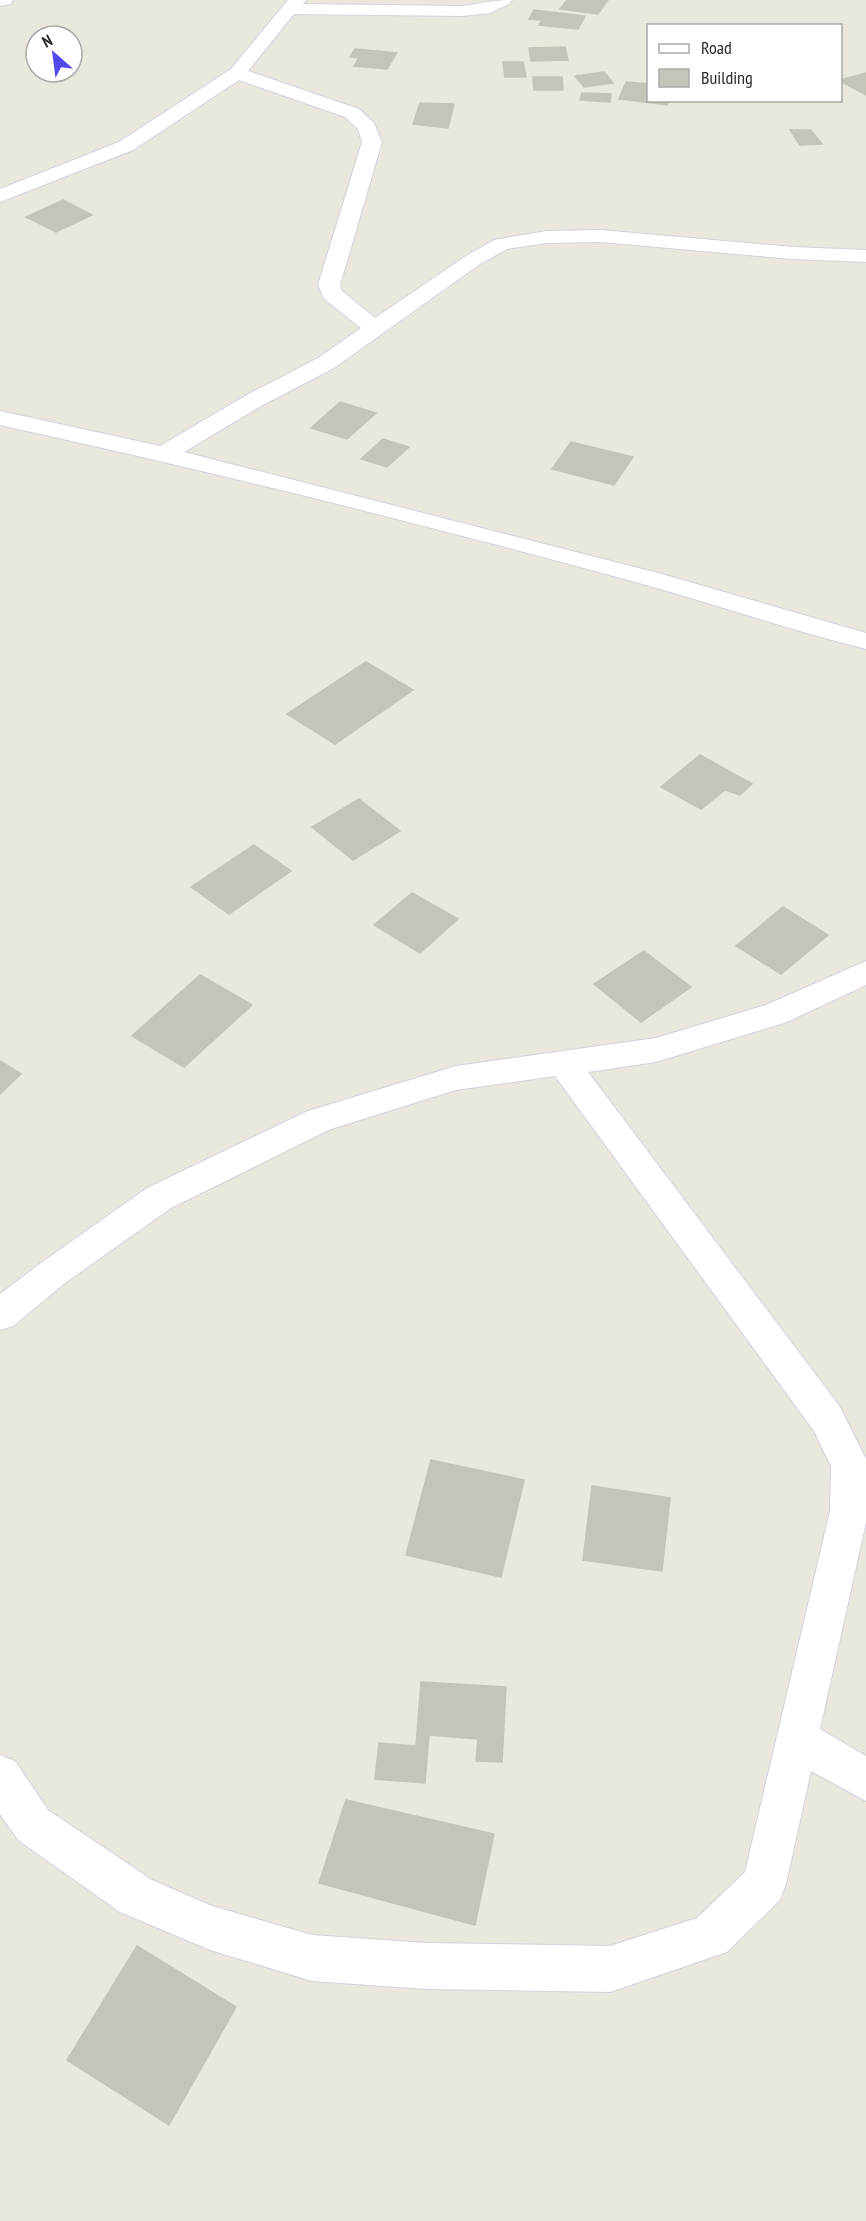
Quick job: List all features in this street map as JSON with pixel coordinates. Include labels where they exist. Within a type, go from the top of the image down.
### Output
[{"type":"street","points":[[0,195],[126,146],[237,73],[293,5],[462,11],[484,9],[503,0]]},
{"type":"street","points":[[237,73],[352,113],[368,127],[372,142],[329,285],[332,294],[375,329]]},
{"type":"street","points":[[164,453],[253,401],[326,363],[473,260],[501,244],[547,237],[602,236],[768,251],[866,256]]},
{"type":"street","points":[[0,418],[164,453],[649,578],[866,641]]},
{"type":"street","points":[[0,1315],[53,1273],[159,1198],[320,1120],[456,1078],[656,1050],[776,1014],[866,972]]},
{"type":"street","points":[[0,1776],[33,1825],[136,1896],[210,1928],[312,1958],[426,1966],[610,1969],[711,1936],[764,1884],[849,1511],[850,1466],[827,1419],[563,1063]]},
{"type":"street","points":[[797,1738],[866,1780]]},
{"type":"building","points":[[567,0],[608,0],[598,14],[560,9]]},
{"type":"building","points":[[534,10],[585,16],[578,29],[539,25],[542,20],[529,19]]},
{"type":"building","points":[[565,47],[568,60],[531,61],[529,48]]},
{"type":"building","points":[[355,49],[397,53],[387,69],[354,66],[359,58],[350,57]]},
{"type":"building","points":[[503,62],[523,62],[526,77],[505,77]]},
{"type":"building","points":[[604,72],[613,83],[584,87],[575,76]]},
{"type":"building","points":[[866,73],[866,95],[842,82],[842,79]]},
{"type":"building","points":[[533,77],[562,77],[563,90],[534,90]]},
{"type":"building","points":[[626,82],[647,84],[647,102],[668,102],[667,105],[619,99]]},
{"type":"building","points":[[582,93],[611,94],[610,102],[580,100]]},
{"type":"building","points":[[420,103],[454,104],[448,128],[413,124]]},
{"type":"building","points":[[790,130],[811,130],[822,144],[800,145]]},
{"type":"building","points":[[63,200],[92,215],[56,232],[26,217]]},
{"type":"building","points":[[340,402],[376,413],[347,439],[311,428]]},
{"type":"building","points":[[383,439],[409,447],[387,467],[361,459]]},
{"type":"building","points":[[571,442],[633,457],[614,485],[552,469]]},
{"type":"building","points":[[366,662],[413,690],[335,744],[287,714]]},
{"type":"building","points":[[700,755],[752,784],[740,795],[725,790],[701,809],[661,787]]},
{"type":"building","points":[[359,799],[400,831],[353,860],[312,827]]},
{"type":"building","points":[[254,845],[291,871],[229,914],[191,887]]},
{"type":"building","points":[[412,893],[458,919],[420,953],[374,925]]},
{"type":"building","points":[[783,907],[828,935],[781,974],[736,946]]},
{"type":"building","points":[[644,951],[691,987],[641,1022],[594,984]]},
{"type":"building","points":[[200,975],[252,1005],[184,1067],[132,1036]]},
{"type":"building","points":[[0,1061],[21,1074],[0,1094]]},
{"type":"building","points":[[431,1460],[524,1480],[501,1577],[406,1555]]},
{"type":"building","points":[[592,1486],[670,1498],[662,1571],[583,1560]]},
{"type":"building","points":[[421,1682],[506,1687],[502,1762],[476,1761],[478,1739],[429,1735],[425,1783],[375,1779],[379,1743],[416,1746]]},
{"type":"building","points":[[346,1800],[494,1834],[475,1925],[319,1883]]},
{"type":"building","points":[[137,1946],[236,2007],[169,2125],[67,2060]]}]
